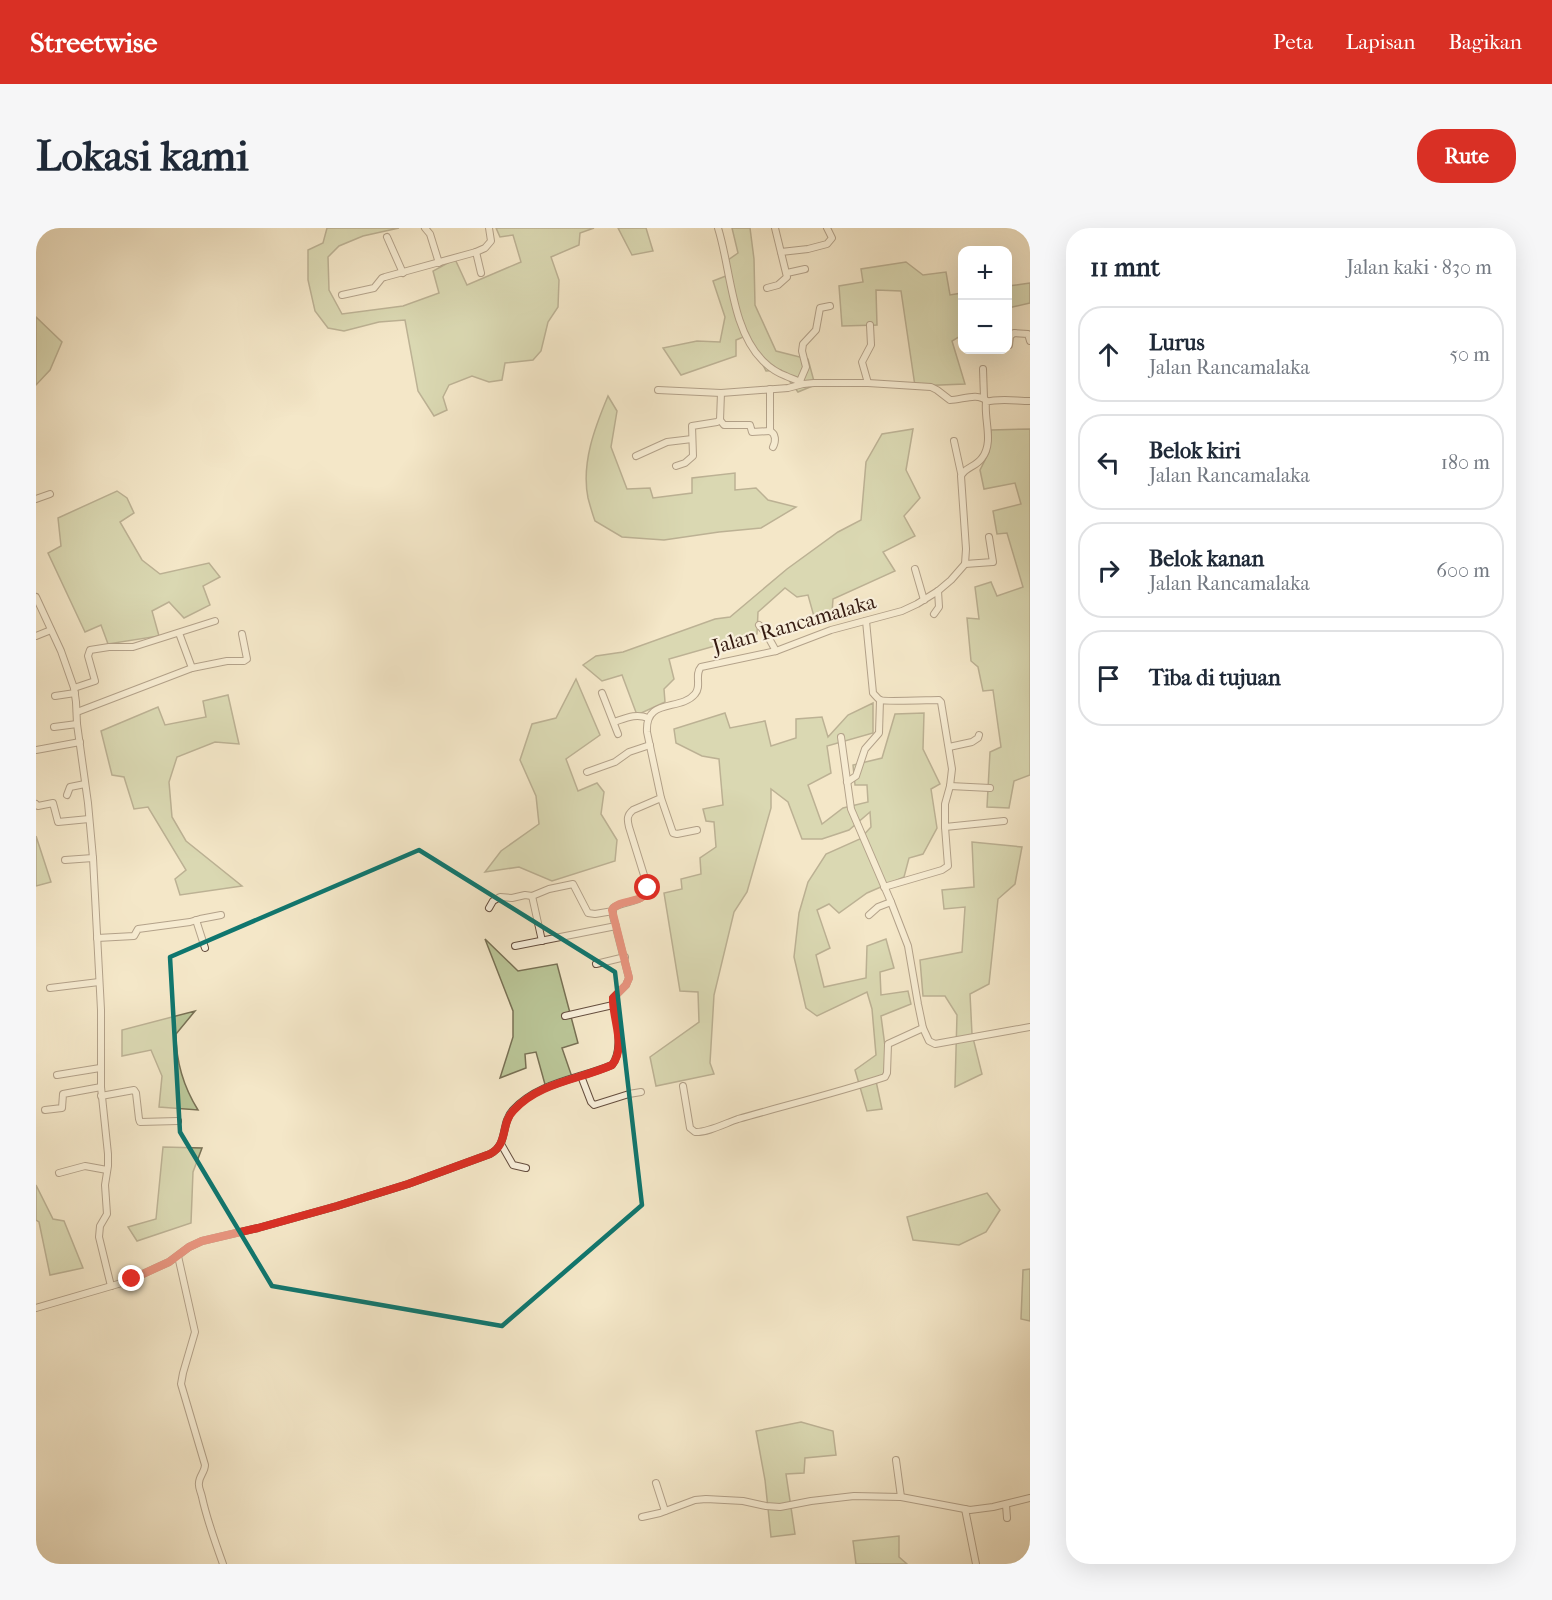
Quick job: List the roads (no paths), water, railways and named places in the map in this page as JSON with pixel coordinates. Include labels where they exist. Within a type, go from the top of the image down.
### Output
[{"type":"street","points":[[425,228],[430,234],[439,262]]},
{"type":"street","points":[[342,295],[374,288],[382,278],[485,248],[491,241],[489,228]]},
{"type":"street","points":[[718,228],[736,309],[747,337],[762,360],[784,376],[802,383]]},
{"type":"street","points":[[767,288],[782,283],[787,277],[775,228]]},
{"type":"street","points":[[781,252],[827,244],[832,238],[827,228]]},
{"type":"street","points":[[387,237],[404,273]]},
{"type":"street","points":[[476,252],[481,273]]},
{"type":"street","points":[[787,273],[805,269]]},
{"type":"street","points":[[802,383],[806,367],[802,351],[803,344],[816,330],[820,308],[830,306]]},
{"type":"street","points":[[868,383],[862,362],[871,345],[870,325]]},
{"type":"street","points":[[1012,334],[1028,334],[1030,341]]},
{"type":"street","points":[[961,473],[979,462],[988,440],[983,369]]},
{"type":"street","points":[[658,390],[721,393],[788,388],[802,383],[868,383],[931,387],[950,400],[979,397],[986,400],[1030,401]]},
{"type":"street","points":[[770,389],[770,431],[775,439],[773,447]]},
{"type":"street","points":[[721,393],[720,420],[724,425],[750,425],[752,432],[770,431]]},
{"type":"street","points":[[676,466],[685,463],[693,456],[692,426],[720,420]]},
{"type":"street","points":[[636,456],[667,442],[692,439]]},
{"type":"street","points":[[954,441],[961,473],[965,564],[993,562],[989,537]]},
{"type":"street","points":[[36,499],[50,494]]},
{"type":"street","name":"Jalan Rancamalaka","points":[[648,718],[658,709],[686,700],[694,694],[698,686],[698,672],[701,667],[776,651],[831,630],[902,611],[938,591],[965,564]]},
{"type":"street","points":[[915,568],[924,600]]},
{"type":"street","points":[[934,614],[939,607],[938,591]]},
{"type":"street","points":[[36,597],[61,651],[74,690],[89,819],[102,1023],[100,1087],[108,1170],[105,1185],[107,1214],[100,1227],[99,1237],[111,1286]]},
{"type":"street","points":[[55,696],[95,681],[88,656],[90,650],[133,647],[215,621]]},
{"type":"street","points":[[866,621],[873,693],[880,700],[939,700],[943,704],[952,769],[945,804],[948,866],[942,870],[884,887]]},
{"type":"street","points":[[759,625],[776,651]]},
{"type":"street","points":[[36,636],[51,630]]},
{"type":"street","points":[[178,633],[192,668]]},
{"type":"street","points":[[77,712],[192,668],[246,660],[242,634]]},
{"type":"street","points":[[602,693],[618,734]]},
{"type":"street","points":[[847,782],[856,776],[865,748],[879,733],[880,700]]},
{"type":"street","points":[[614,722],[642,715],[648,718],[647,732],[661,798],[673,833],[697,830]]},
{"type":"street","points":[[54,727],[77,724]]},
{"type":"street","points":[[948,747],[975,741],[979,735]]},
{"type":"street","points":[[841,737],[851,808],[908,946],[923,1028],[929,1041],[935,1044],[1030,1027]]},
{"type":"street","points":[[36,750],[80,742]]},
{"type":"street","points":[[587,772],[615,762],[629,752],[650,745]]},
{"type":"street","points":[[67,795],[70,787],[85,784]]},
{"type":"street","points":[[950,786],[990,788]]},
{"type":"street","points":[[36,1308],[132,1279],[202,1241],[258,1228],[408,1184],[490,1154],[498,1150],[509,1116],[520,1103],[540,1090],[609,1066],[616,1060],[618,1035],[613,998],[629,981],[613,908],[641,898],[647,892],[647,884],[628,827],[627,817],[633,810],[661,798]]},
{"type":"street","points":[[36,804],[38,806],[52,803],[58,822],[89,819]]},
{"type":"street","points":[[945,827],[1004,821]]},
{"type":"street","points":[[65,860],[93,858]]},
{"type":"street","points":[[489,908],[493,901],[500,897],[532,896],[573,884],[588,913],[613,911]]},
{"type":"street","points":[[532,896],[542,941]]},
{"type":"street","points":[[869,915],[878,907],[891,902]]},
{"type":"street","points":[[97,938],[134,936],[138,929],[221,915]]},
{"type":"street","points":[[196,920],[205,948]]},
{"type":"street","points":[[515,946],[616,926]]},
{"type":"street","points":[[597,964],[624,957]]},
{"type":"street","points":[[50,988],[99,982]]},
{"type":"street","points":[[565,1016],[613,1005]]},
{"type":"street","points":[[682,1086],[690,1128],[695,1132],[702,1132],[725,1123],[885,1077],[888,1044],[923,1028]]},
{"type":"street","points":[[57,1075],[100,1068]]},
{"type":"street","points":[[581,1076],[594,1105],[641,1092]]},
{"type":"street","points":[[45,1110],[63,1108],[63,1094],[100,1087]]},
{"type":"street","points":[[101,1096],[134,1090],[140,1122],[178,1121]]},
{"type":"street","points":[[501,1144],[513,1165],[526,1168]]},
{"type":"street","points":[[59,1173],[85,1166],[108,1170]]},
{"type":"street","points":[[178,1256],[195,1332],[182,1384],[205,1465],[199,1485],[207,1519],[223,1564]]},
{"type":"street","points":[[896,1460],[901,1497]]},
{"type":"street","points":[[656,1483],[665,1511]]},
{"type":"street","points":[[642,1518],[694,1500],[706,1499],[743,1501],[780,1507],[854,1496],[901,1497],[965,1509],[980,1509],[1030,1498]]},
{"type":"street","points":[[1006,1505],[1007,1518]]},
{"type":"street","points":[[965,1509],[976,1564]]}]
